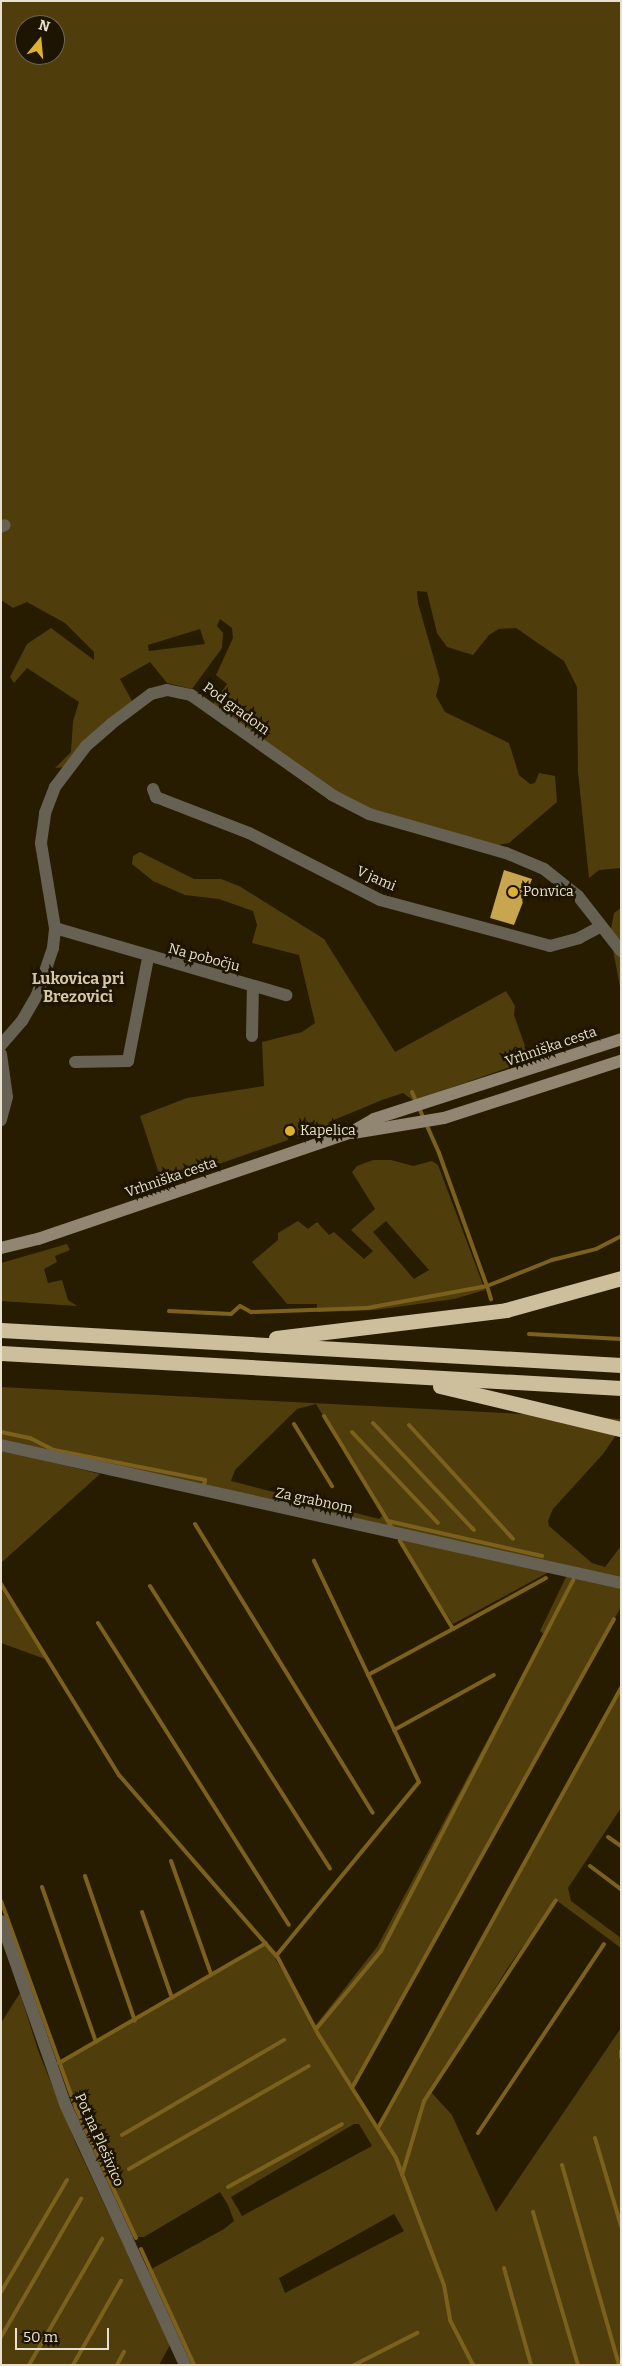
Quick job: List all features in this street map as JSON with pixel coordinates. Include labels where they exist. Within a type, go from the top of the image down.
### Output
[{"type":"highway","points":[[231,1343],[410,1324],[506,1310],[621,1278]]},
{"type":"highway","points":[[1,1330],[621,1365]]},
{"type":"highway","points":[[1,1354],[621,1388]]},
{"type":"highway","points":[[380,1375],[490,1395],[621,1428]]},
{"type":"main road","name":"Vrhniška cesta","points":[[1,1248],[38,1240],[350,1133],[392,1121],[438,1100],[621,1039]]},
{"type":"main road","name":"Vrhniška cesta","points":[[392,1121],[444,1118],[621,1061]]},
{"type":"main road","points":[[606,1066],[621,1068]]},
{"type":"street","name":"Pod gradom","points":[[1,1045],[22,1021],[37,995],[55,928],[41,843],[45,812],[55,787],[86,746],[111,724],[151,694],[167,690],[191,695],[332,795],[369,814],[506,853],[544,870],[578,896],[600,927],[621,951]]},
{"type":"street","name":"V jami","points":[[153,789],[156,797],[249,833],[380,900],[550,946],[579,938],[600,927]]},
{"type":"street","name":"Na pobočju","points":[[55,928],[148,958],[286,995]]},
{"type":"street","name":"Na pobočju","points":[[75,1062],[128,1061],[148,958]]},
{"type":"street","name":"Na pobočju","points":[[252,1036],[253,986]]},
{"type":"street","points":[[1,1054],[7,1097],[1,1120]]},
{"type":"street","name":"Za grabnom","points":[[1,1445],[621,1583]]},
{"type":"street","name":"Pot na Plešivico","points":[[1,1921],[65,2104],[185,2365]]},
{"type":"shaded area","points":[[1,1],[621,1],[621,868],[599,870],[589,878],[578,772],[577,687],[564,661],[516,628],[499,629],[489,635],[473,655],[447,647],[437,633],[427,592],[417,591],[418,603],[440,680],[436,696],[445,712],[509,743],[519,775],[530,784],[535,783],[539,773],[555,776],[557,802],[509,843],[498,845],[373,811],[339,794],[212,706],[227,684],[216,675],[233,638],[232,628],[220,619],[217,626],[223,633],[222,648],[192,689],[167,683],[150,662],[120,679],[132,701],[66,767],[55,768],[71,752],[73,721],[79,702],[27,668],[14,683],[10,677],[27,644],[51,628],[94,660],[94,652],[65,623],[27,602],[13,608],[1,600]],"holes":[[[200,629],[205,644],[149,651],[148,645]]]},
{"type":"shaded area","points":[[140,852],[194,879],[221,879],[239,886],[324,939],[395,1052],[506,991],[515,1006],[514,1015],[530,1060],[414,1101],[403,1093],[382,1100],[329,1122],[327,1130],[299,1139],[293,1123],[285,1125],[288,1140],[170,1181],[161,1180],[140,1116],[187,1098],[264,1086],[262,1042],[302,1032],[315,1023],[299,955],[252,943],[257,925],[253,911],[219,899],[185,895],[153,881],[132,864],[133,856]]},
{"type":"shaded area","points":[[621,908],[621,992],[610,934],[614,913]]},
{"type":"shaded area","points":[[373,1160],[391,1160],[413,1166],[432,1161],[438,1165],[485,1290],[454,1299],[375,1310],[317,1312],[317,1304],[287,1304],[252,1262],[278,1240],[278,1233],[298,1221],[308,1229],[317,1222],[329,1235],[334,1232],[364,1259],[373,1251],[351,1230],[375,1209],[352,1172],[357,1166]],"holes":[[[386,1221],[429,1270],[414,1279],[373,1232]]]},
{"type":"shaded area","points":[[67,1244],[70,1250],[55,1256],[57,1262],[44,1269],[48,1283],[62,1280],[68,1300],[77,1306],[1,1301],[1,1263]]},
{"type":"shaded area","points":[[1,1387],[621,1419],[621,1428],[603,1454],[553,1509],[548,1521],[549,1526],[592,1563],[605,1567],[621,1546],[621,1579],[1,1440]],"holes":[[[316,1404],[383,1515],[379,1519],[231,1481],[235,1470],[297,1409]]]},
{"type":"shaded area","points":[[1,1450],[100,1474],[1,1563]]},
{"type":"shaded area","points":[[397,1538],[549,1572],[453,1624]]},
{"type":"shaded area","points":[[567,1575],[621,1587],[621,1607],[353,2086],[378,2128],[621,1684],[621,1808],[568,1888],[571,1901],[621,1938],[621,1948],[556,1900],[507,1969],[431,2092],[452,2115],[496,2212],[621,2028],[621,2365],[191,2365],[148,2271],[224,2229],[234,2221],[228,2205],[220,2192],[144,2237],[132,2237],[78,2119],[59,2063],[266,1943],[315,2026],[377,1947],[544,1634],[540,1631]],"holes":[[[354,2124],[359,2124],[372,2146],[242,2216],[231,2197]],[[394,2214],[404,2231],[285,2293],[279,2278]]]},
{"type":"shaded area","points":[[1,1589],[18,1614],[48,1660],[1,1643]]},
{"type":"shaded area","points":[[20,1993],[39,2053],[77,2146],[170,2345],[159,2365],[1,2365],[1,2023]]},
{"type":"building","name":"Ponvica","points":[[504,870],[532,879],[514,925],[490,918]]},
{"type":"waterway","points":[[412,1092],[439,1153],[487,1286],[552,1260],[596,1249],[621,1236]]},
{"type":"waterway","points":[[169,1311],[231,1314],[240,1306],[251,1312],[367,1308],[487,1286],[491,1299]]},
{"type":"waterway","points":[[529,1334],[621,1339]]},
{"type":"waterway","points":[[324,1416],[391,1526]]},
{"type":"waterway","points":[[373,1423],[474,1530]]},
{"type":"waterway","points":[[294,1424],[332,1486]]},
{"type":"waterway","points":[[409,1425],[513,1539]]},
{"type":"waterway","points":[[1,1432],[30,1438],[54,1450],[205,1480],[204,1486]]},
{"type":"waterway","points":[[352,1432],[438,1523]]},
{"type":"waterway","points":[[388,1521],[542,1556]]},
{"type":"waterway","points":[[195,1524],[373,1813]]},
{"type":"waterway","points":[[368,1675],[453,1629],[400,1541]]},
{"type":"waterway","points":[[276,1956],[419,1782],[314,1561]]},
{"type":"waterway","points":[[453,1629],[546,1578]]},
{"type":"waterway","points":[[316,2029],[381,1951],[573,1580]]},
{"type":"waterway","points":[[1,1584],[119,1775],[278,1958],[318,2034],[396,2158],[444,2285],[450,2320],[473,2365]]},
{"type":"waterway","points":[[150,1586],[330,1869]]},
{"type":"waterway","points":[[352,2088],[614,1619]]},
{"type":"waterway","points":[[98,1623],[289,1925]]},
{"type":"waterway","points":[[394,1730],[494,1675]]},
{"type":"waterway","points":[[378,2128],[621,1688]]},
{"type":"waterway","points":[[608,1837],[621,1846]]},
{"type":"waterway","points":[[171,1861],[211,1974]]},
{"type":"waterway","points":[[590,1866],[621,1889]]},
{"type":"waterway","points":[[85,1876],[135,2021]]},
{"type":"waterway","points":[[42,1887],[96,2042]]},
{"type":"waterway","points":[[402,2175],[424,2101],[556,1900]]},
{"type":"waterway","points":[[1,1901],[76,2108],[136,2238]]},
{"type":"waterway","points":[[142,1912],[172,1998]]},
{"type":"waterway","points":[[59,2063],[266,1943]]},
{"type":"waterway","points":[[478,2133],[604,1944]]},
{"type":"waterway","points":[[122,2135],[284,2040]]},
{"type":"waterway","points":[[621,2051],[621,2057]]},
{"type":"waterway","points":[[129,2169],[309,2066]]},
{"type":"waterway","points":[[228,2187],[342,2124]]},
{"type":"waterway","points":[[595,2138],[621,2226]]},
{"type":"waterway","points":[[562,2165],[619,2365]]},
{"type":"waterway","points":[[1,2292],[67,2180]]},
{"type":"waterway","points":[[1,2337],[81,2199]]},
{"type":"waterway","points":[[533,2212],[578,2365]]},
{"type":"waterway","points":[[29,2365],[102,2239]]},
{"type":"waterway","points":[[141,2249],[194,2365]]},
{"type":"waterway","points":[[504,2268],[531,2365]]},
{"type":"waterway","points":[[73,2365],[121,2281]]},
{"type":"waterway","points":[[354,2365],[417,2333]]},
{"type":"waterway","points":[[117,2365],[124,2352]]},
{"type":"place","name":"Ponvica","points":[[513,892]]},
{"type":"place","name":"Kapelica","points":[[290,1131]]},
{"type":"district","name":"Lukovica pri Brezovici","points":[[78,988]]}]
